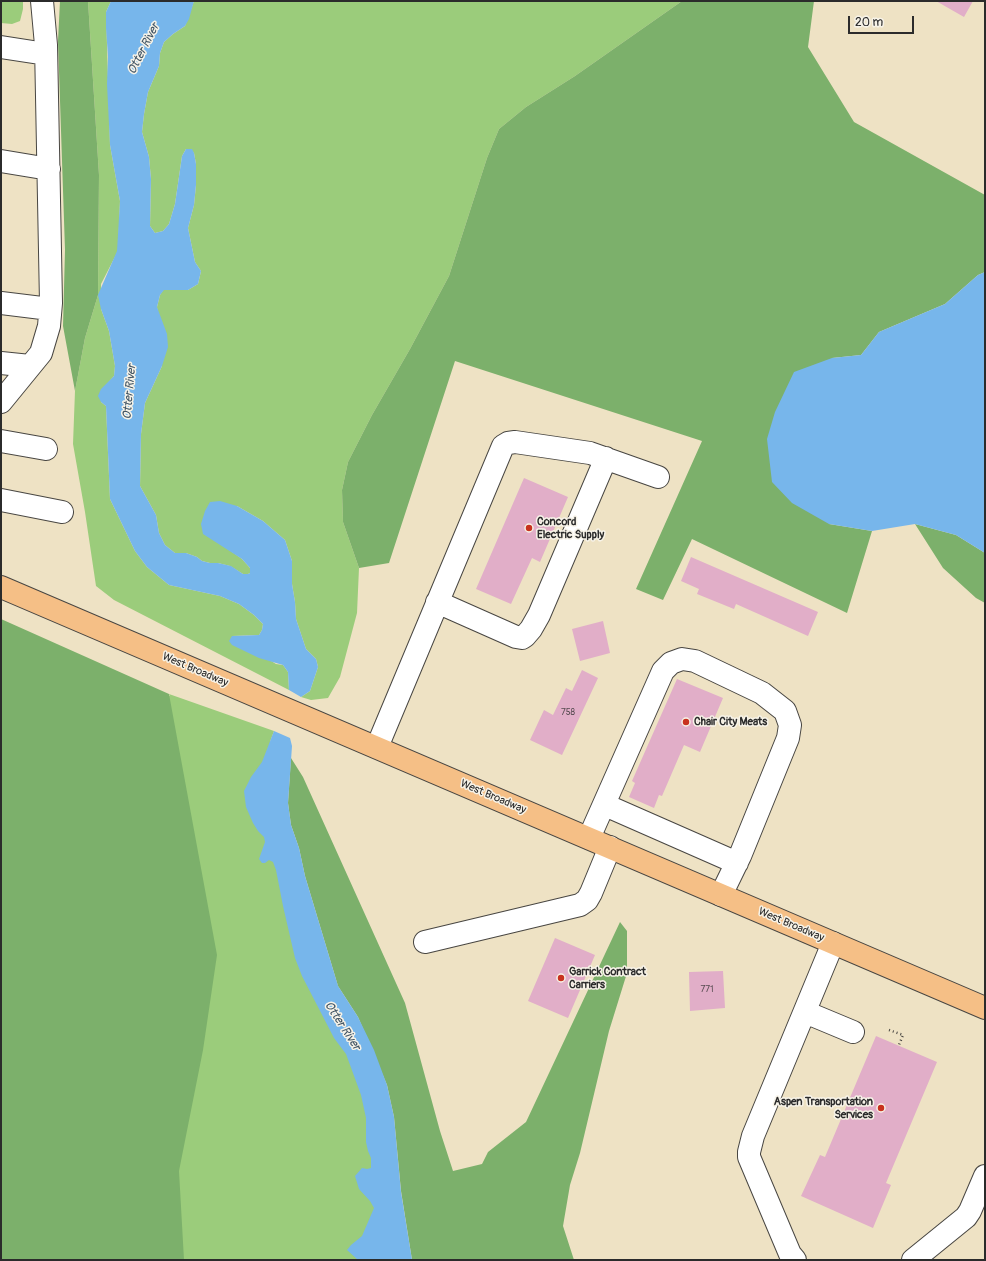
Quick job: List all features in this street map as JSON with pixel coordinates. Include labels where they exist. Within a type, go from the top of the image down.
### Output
[{"type":"main road","name":"West Broadway","points":[[1,587],[985,1008]]},
{"type":"lane","points":[[1,402],[41,353],[47,336],[50,309],[49,169],[46,54],[42,1]]},
{"type":"lane","points":[[1,47],[46,54]]},
{"type":"lane","points":[[1,161],[49,169]]},
{"type":"lane","points":[[1,303],[50,309]]},
{"type":"lane","points":[[1,363],[30,366]]},
{"type":"lane","points":[[1,441],[46,449]]},
{"type":"lane","points":[[377,747],[503,446],[508,443],[515,442],[590,453],[658,477]]},
{"type":"lane","points":[[437,602],[516,637],[522,638],[525,636],[539,615],[606,458]]},
{"type":"lane","points":[[1,500],[62,512]]},
{"type":"lane","points":[[589,838],[605,805],[663,671],[671,663],[682,659],[695,661],[766,696],[785,711],[790,725],[788,738],[737,863],[721,895]]},
{"type":"lane","points":[[605,805],[737,863]]},
{"type":"lane","points":[[425,942],[580,905],[589,897],[610,847]]},
{"type":"lane","points":[[795,1260],[790,1254],[749,1157],[749,1152],[753,1136],[833,943]]},
{"type":"lane","points":[[805,1012],[853,1032]]},
{"type":"lane","points":[[913,1260],[966,1217],[985,1176]]},
{"type":"path","points":[[889,1030],[903,1035],[899,1045]]},
{"type":"green space","points":[[1,1],[23,1],[20,21],[12,24],[1,23]]},
{"type":"green space","points":[[60,1],[88,1],[99,175],[98,295],[85,338],[75,391],[63,326],[65,250],[58,41]]},
{"type":"green space","points":[[88,1],[111,1],[106,12],[110,145],[120,201],[118,251],[101,284],[101,309],[109,331],[115,366],[114,376],[108,383],[101,402],[106,406],[110,499],[135,551],[147,567],[169,585],[220,596],[239,604],[263,624],[259,635],[232,636],[276,664],[283,665],[288,672],[289,690],[114,600],[96,586],[73,444],[75,391],[85,338],[98,295],[99,175]]},
{"type":"green space","points":[[194,1],[682,1],[575,76],[526,107],[499,129],[487,158],[449,276],[410,349],[372,415],[348,462],[342,490],[343,522],[359,568],[357,613],[340,677],[328,698],[311,700],[301,697],[310,691],[318,667],[316,659],[306,649],[296,619],[292,584],[292,561],[285,540],[263,521],[237,506],[228,549],[242,559],[250,568],[250,573],[243,574],[230,566],[202,561],[197,557],[186,553],[175,553],[165,545],[159,533],[156,515],[140,486],[141,434],[145,403],[162,366],[157,307],[160,295],[163,290],[188,290],[198,284],[201,271],[195,262],[188,228],[194,205],[196,185],[196,164],[194,153],[186,149],[182,156],[175,204],[169,224],[163,231],[155,233],[150,226],[151,179],[149,157],[142,132],[144,114],[148,92],[159,66],[160,53],[164,42],[185,26]]},
{"type":"green space","points":[[682,1],[814,1],[808,47],[854,122],[985,195],[985,272],[978,275],[945,304],[879,332],[861,355],[832,358],[829,524],[872,531],[847,613],[692,539],[663,600],[636,589],[702,441],[455,361],[389,563],[359,568],[343,522],[342,490],[348,462],[372,415],[410,349],[449,276],[487,158],[499,129],[526,107],[575,76]]},
{"type":"green space","points":[[915,524],[956,535],[985,553],[985,603],[976,598],[943,568]]},
{"type":"green space","points":[[1,619],[169,694],[217,955],[203,1050],[179,1171],[184,1260],[1,1260]]},
{"type":"green space","points":[[1,645],[170,696],[169,694],[274,731],[270,742],[272,814],[369,1067],[397,1260],[3,1260]]},
{"type":"green space","points":[[291,758],[303,777],[405,1003],[440,1131],[453,1171],[482,1164],[488,1152],[526,1122],[620,922],[627,931],[627,973],[609,1031],[580,1153],[570,1185],[563,1226],[574,1260],[412,1260],[401,1191],[394,1117],[387,1085],[358,1017],[338,986],[305,876],[299,848],[291,825],[288,803]]},
{"type":"water","name":"Otter River","points":[[111,1],[194,1],[189,19],[185,26],[164,42],[160,53],[159,66],[148,92],[144,114],[142,132],[149,157],[151,179],[150,226],[155,233],[163,231],[169,224],[175,204],[182,156],[186,149],[192,149],[194,153],[196,164],[196,185],[194,205],[188,228],[195,262],[201,271],[198,284],[188,290],[164,290],[160,295],[157,307],[167,334],[168,347],[162,366],[145,403],[141,434],[140,486],[156,515],[159,533],[165,545],[175,553],[186,553],[197,557],[202,561],[231,566],[243,574],[250,573],[250,568],[242,559],[203,534],[201,524],[205,511],[210,502],[220,501],[237,506],[263,521],[285,540],[292,561],[292,584],[296,619],[306,649],[316,659],[318,667],[310,691],[301,697],[289,690],[288,672],[283,665],[259,658],[232,645],[229,641],[232,636],[259,635],[263,624],[239,604],[220,596],[169,585],[147,567],[135,551],[110,499],[106,406],[101,402],[98,396],[101,389],[114,376],[115,366],[109,331],[101,309],[98,295],[117,251],[120,201],[110,145],[107,84],[108,57],[106,12]]},
{"type":"water","points":[[985,272],[985,553],[956,535],[915,524],[872,531],[829,524],[792,503],[772,482],[767,439],[775,412],[794,372],[832,358],[861,355],[879,332],[945,304],[978,275]]},
{"type":"water","name":"Otter River","points":[[274,731],[290,738],[292,746],[288,803],[291,825],[299,848],[305,876],[338,986],[358,1017],[374,1050],[387,1085],[394,1117],[401,1192],[412,1260],[358,1260],[347,1250],[362,1236],[374,1208],[359,1189],[355,1176],[362,1168],[371,1168],[371,1158],[366,1142],[366,1118],[361,1095],[346,1054],[334,1038],[302,976],[295,958],[276,870],[273,862],[269,860],[262,863],[259,859],[265,842],[264,837],[253,823],[246,807],[244,791],[251,777],[262,762]]},
{"type":"building","points":[[936,1],[973,1],[964,17]]},
{"type":"building","name":"Concord Electric Supply","points":[[524,478],[568,497],[540,562],[532,558],[511,604],[476,589]]},
{"type":"building","points":[[691,557],[818,612],[808,636],[736,604],[734,609],[697,594],[699,589],[681,581]]},
{"type":"building","points":[[603,621],[610,653],[580,661],[572,629]]},
{"type":"building","points":[[582,670],[598,678],[562,755],[530,740],[544,710],[553,715],[566,688],[572,691]]},
{"type":"building","name":"Chair City Meats","points":[[677,679],[723,698],[700,752],[684,745],[662,796],[659,795],[654,808],[629,797],[635,783],[632,781]]},
{"type":"building","name":"Garrick Contract Carriers","points":[[555,938],[595,955],[568,1018],[528,1001]]},
{"type":"building","points":[[723,971],[725,1008],[690,1011],[689,972]]},
{"type":"building","name":"Aspen Transportation Services","points":[[876,1036],[937,1062],[886,1183],[891,1185],[873,1228],[801,1196],[820,1155],[825,1157]]},
{"type":"place","name":"Concord Electric Supply","points":[[529,528]]},
{"type":"place","name":"Chair City Meats","points":[[686,722]]},
{"type":"place","name":"Garrick Contract Carriers","points":[[561,978]]},
{"type":"place","name":"Aspen Transportation Services","points":[[881,1108]]}]
